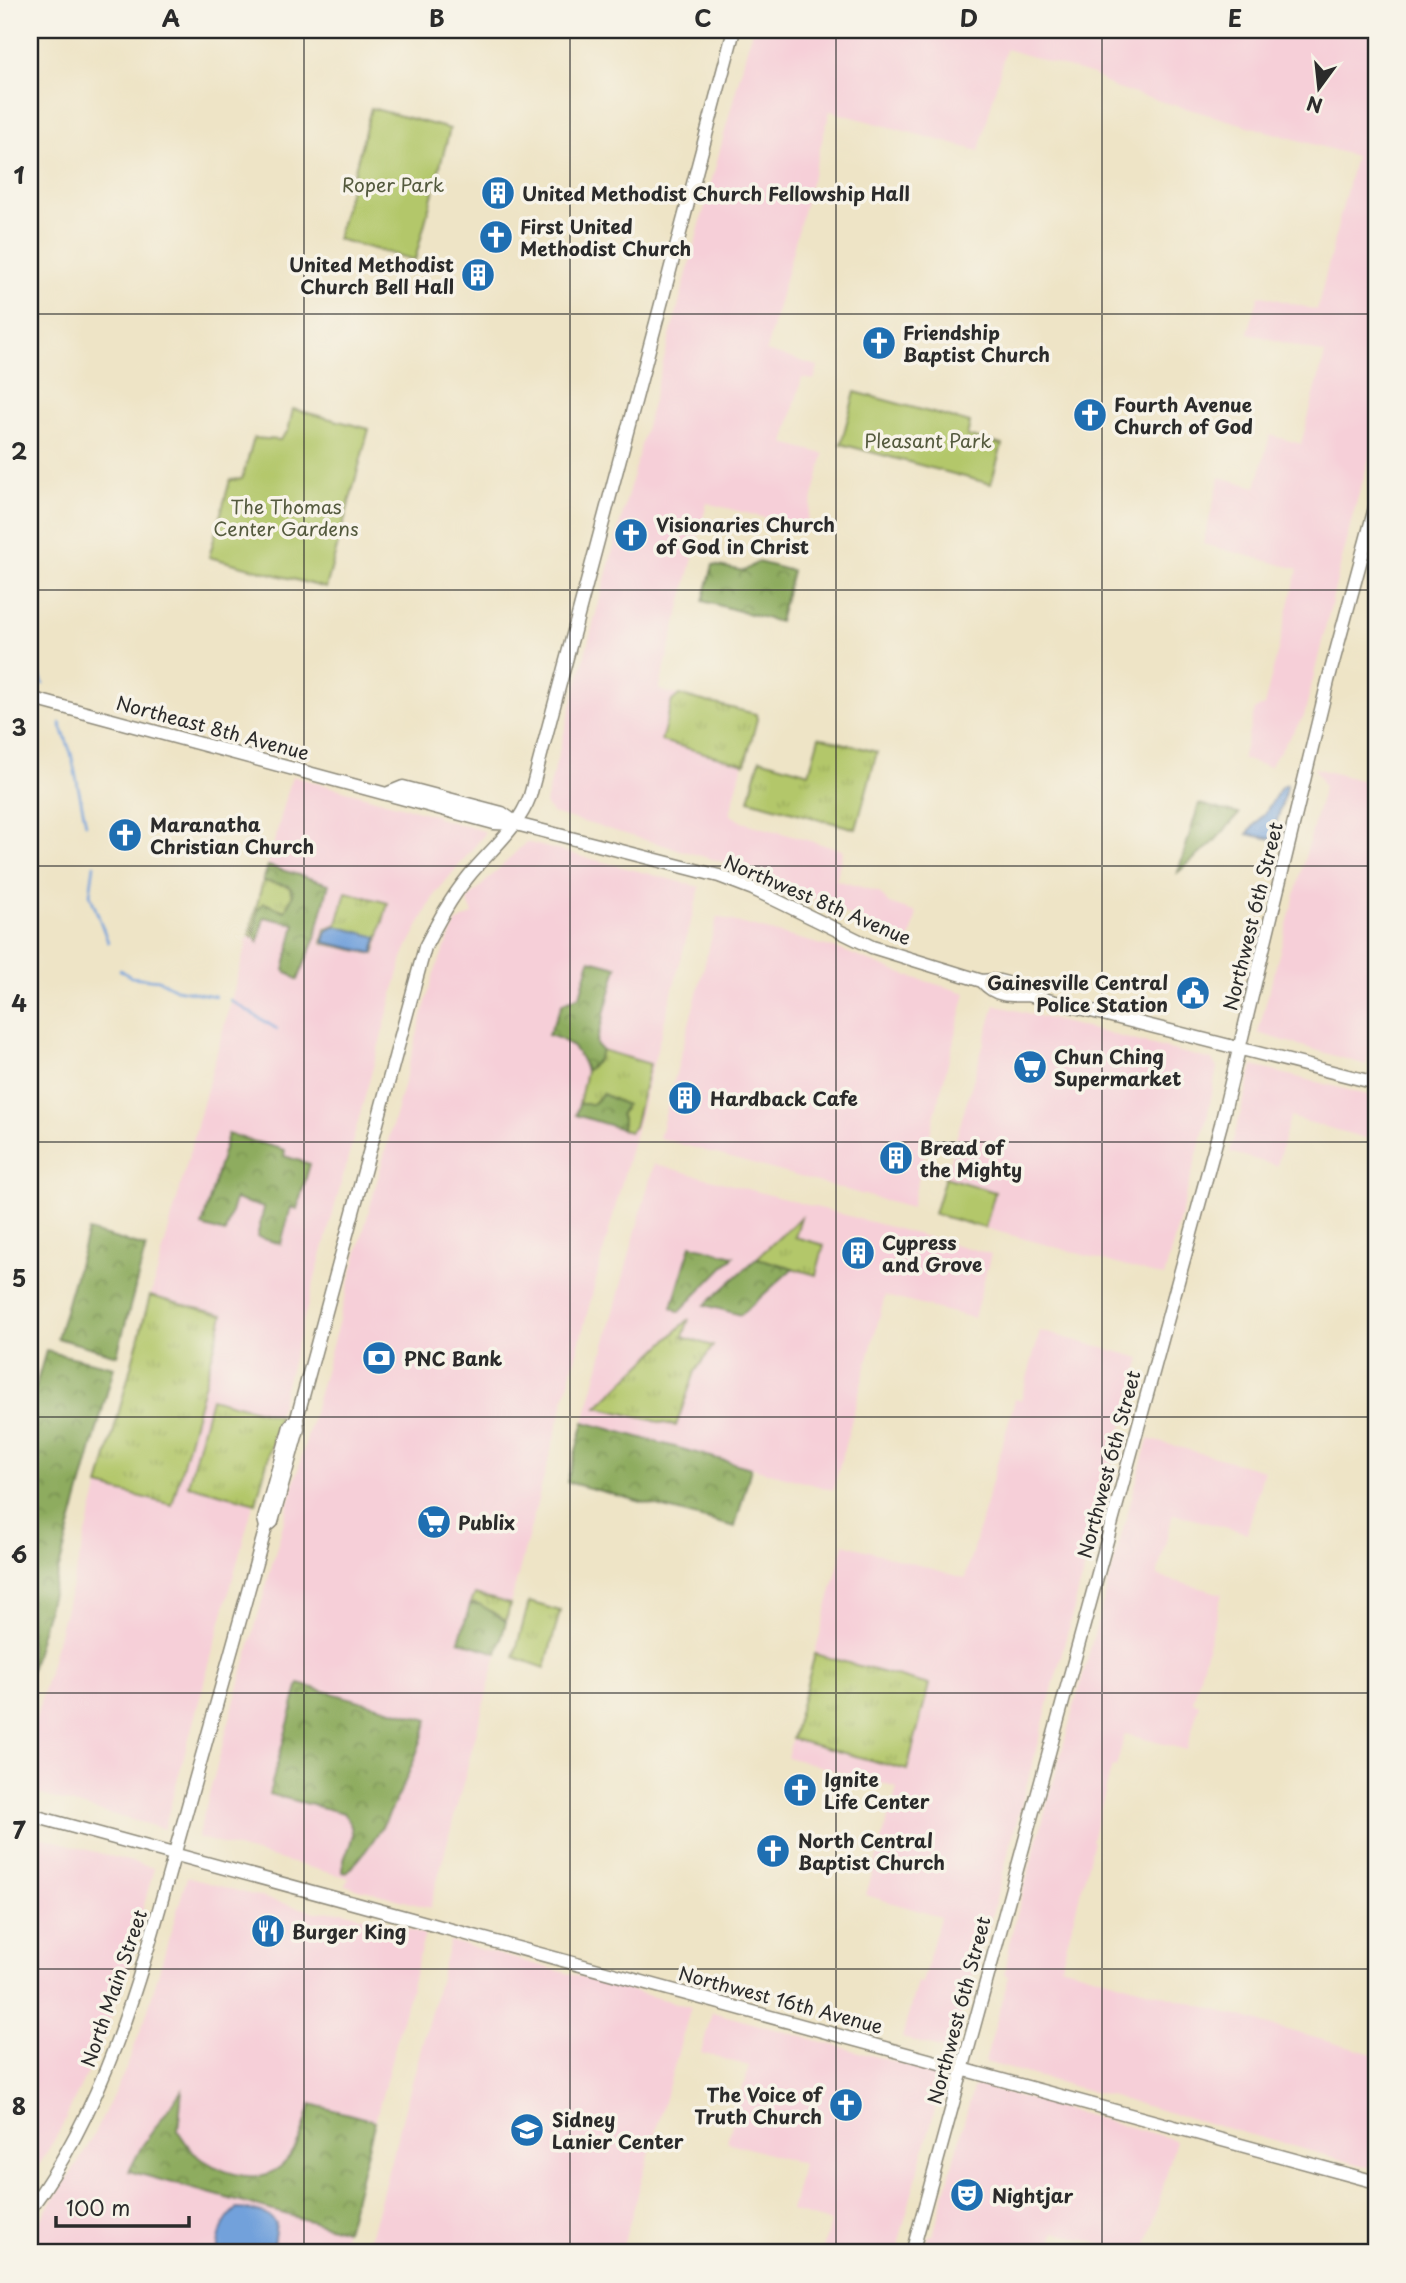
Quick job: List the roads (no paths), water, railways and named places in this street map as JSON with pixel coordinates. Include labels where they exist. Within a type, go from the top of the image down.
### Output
[{"type":"main road","name":"North Main Street","points":[[30,2209],[83,2121],[112,2060],[148,1950],[266,1527],[272,1522],[276,1511],[298,1429],[297,1418],[425,947],[463,884],[516,824],[530,796],[734,30]]},
{"type":"main road","name":"Northwest 6th Street","points":[[912,2253],[1221,1124],[1237,1048],[1274,911],[1328,681],[1376,504]]},
{"type":"main road","name":"Northeast 8th Avenue","points":[[30,698],[386,794],[403,787],[429,793],[502,813],[516,824]]},
{"type":"main road","name":"Northwest 8th Avenue","points":[[516,824],[719,876],[753,889],[872,947],[982,981],[991,992],[1008,996],[1028,995],[1376,1083]]},
{"type":"main road","name":"Northwest 16th Avenue","points":[[30,1815],[1376,2182]]},
{"type":"water","points":[[1287,785],[1272,839],[1247,834],[1282,786]]},
{"type":"water","points":[[336,926],[377,937],[373,953],[324,942],[327,931]]},
{"type":"water","points":[[237,2209],[263,2214],[276,2223],[272,2253],[217,2253],[222,2229]]},
{"type":"waterway","points":[[30,645],[43,684]]},
{"type":"waterway","points":[[60,723],[71,753],[86,824]]},
{"type":"waterway","points":[[94,865],[90,894],[108,942]]},
{"type":"waterway","points":[[120,970],[131,977],[159,980],[176,989],[215,996]]},
{"type":"waterway","points":[[230,1000],[277,1029]]},
{"type":"place","name":"United Methodist Church Fellowship Hall","points":[[498,193]]},
{"type":"place","name":"First United Methodist Church","points":[[496,237]]},
{"type":"place","name":"United Methodist Church Bell Hall","points":[[478,275]]},
{"type":"place","name":"Friendship Baptist Church","points":[[879,343]]},
{"type":"place","name":"Fourth Avenue Church of God","points":[[1090,415]]},
{"type":"place","name":"Visionaries Church of God in Christ","points":[[631,535]]},
{"type":"place","name":"Maranatha Christian Church","points":[[125,835]]},
{"type":"place","name":"Gainesville Central Police Station","points":[[1193,993]]},
{"type":"place","name":"Chun Ching Supermarket","points":[[1030,1067]]},
{"type":"place","name":"Hardback Cafe","points":[[685,1098]]},
{"type":"place","name":"Bread of the Mighty","points":[[896,1158]]},
{"type":"place","name":"Cypress and Grove","points":[[858,1253]]},
{"type":"place","name":"PNC Bank","points":[[379,1358]]},
{"type":"place","name":"Publix","points":[[434,1522]]},
{"type":"place","name":"Ignite Life Center","points":[[800,1790]]},
{"type":"place","name":"North Central Baptist Church","points":[[773,1851]]},
{"type":"place","name":"Burger King","points":[[268,1931]]},
{"type":"place","name":"The Voice of Truth Church","points":[[846,2105]]},
{"type":"place","name":"Sidney Lanier Center","points":[[527,2130]]},
{"type":"place","name":"Nightjar","points":[[967,2195]]},
{"type":"park label","name":"Roper Park","points":[[393,184]]},
{"type":"park label","name":"Pleasant Park","points":[[928,440]]},
{"type":"park label","name":"The Thomas Center Gardens","points":[[286,517]]}]
